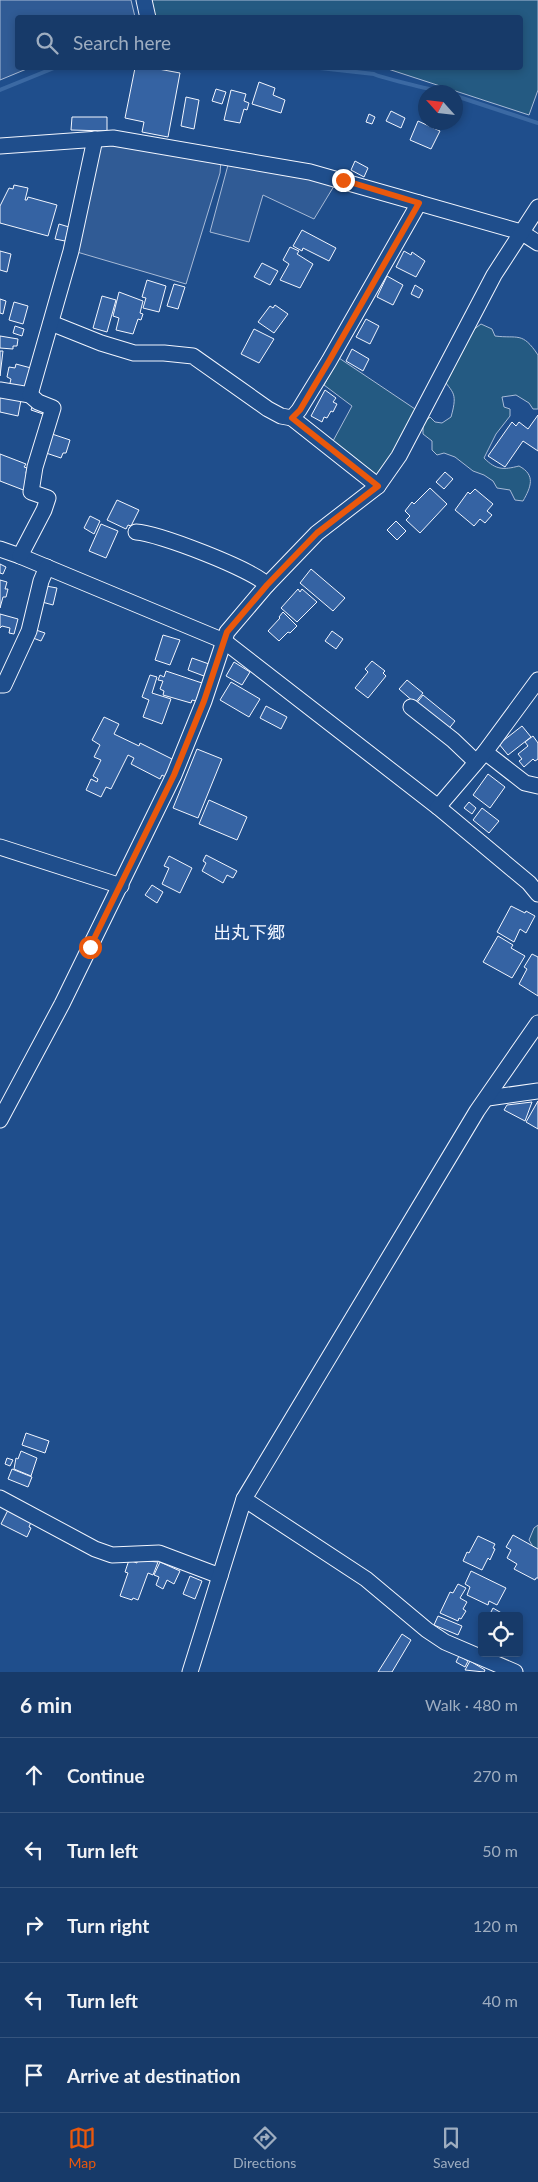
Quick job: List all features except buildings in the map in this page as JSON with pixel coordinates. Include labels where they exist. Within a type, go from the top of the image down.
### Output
[{"type":"street","points":[[144,0],[147,15]]},
{"type":"street","points":[[0,146],[113,138],[310,172],[521,232],[538,243]]},
{"type":"street","points":[[30,395],[71,251],[95,139]]},
{"type":"street","points":[[292,418],[300,410],[329,361],[419,203]]},
{"type":"street","points":[[0,1120],[62,1004],[174,775],[204,701],[227,632],[267,585],[317,533],[378,486],[399,456],[494,275],[538,207]]},
{"type":"street","points":[[51,323],[101,343],[134,353],[164,353],[192,356],[268,409],[281,416],[292,418],[378,486]]},
{"type":"street","points":[[0,390],[30,395],[38,402],[53,408],[35,467],[31,492],[48,498],[44,510],[20,556]]},
{"type":"street","points":[[136,532],[163,538],[201,553],[255,575],[267,585]]},
{"type":"street","points":[[0,549],[224,641],[438,807],[529,883],[538,894]]},
{"type":"street","points":[[0,685],[4,685],[29,631],[41,581],[47,567]]},
{"type":"street","points":[[438,807],[480,757],[538,680]]},
{"type":"street","points":[[411,707],[453,740],[480,757],[525,783],[538,786]]},
{"type":"street","points":[[0,847],[121,886]]},
{"type":"street","points":[[190,1672],[244,1499],[477,1111],[488,1098],[527,1036],[538,1023]]},
{"type":"street","points":[[488,1098],[538,1091]]},
{"type":"street","points":[[0,1498],[112,1555],[159,1553],[220,1576]]},
{"type":"street","points":[[244,1499],[366,1579],[427,1630],[445,1642],[515,1672]]},
{"type":"shaded area","points":[[0,0],[131,0],[135,15],[15,15],[15,70],[24,70],[0,80]]},
{"type":"shaded area","points":[[148,0],[538,0],[538,90],[529,115],[463,93],[463,85],[437,85],[391,70],[523,70],[523,15],[152,15]]},
{"type":"shaded area","points":[[99,144],[221,161],[220,173],[186,284],[77,252]]},
{"type":"shaded area","points":[[228,165],[313,179],[334,186],[314,219],[263,195],[249,242],[210,232]]},
{"type":"shaded area","points":[[481,324],[492,329],[495,336],[523,339],[533,347],[538,355],[538,409],[533,409],[529,403],[516,395],[502,397],[504,407],[510,409],[510,416],[496,434],[484,458],[496,467],[508,468],[519,466],[528,473],[530,486],[523,501],[515,500],[510,490],[497,488],[493,481],[473,471],[455,457],[444,453],[437,455],[432,450],[432,441],[423,434],[423,424],[430,417],[435,422],[442,423],[451,417],[454,396],[439,372],[441,359],[446,356],[461,354],[473,330]]},
{"type":"shaded area","points":[[339,358],[418,411],[378,476],[333,441],[352,406],[324,385]]},
{"type":"shaded area","points":[[538,1525],[538,1555],[529,1540],[534,1528]]},
{"type":"waterway","points":[[0,90],[49,70]]},
{"type":"waterway","points":[[338,70],[374,74],[418,86]]},
{"type":"waterway","points":[[463,98],[538,123]]},
{"type":"district","name":"出丸下郷","points":[[249,933]]},
{"type":"route","points":[[90,947],[174,775],[204,701],[227,632],[267,585],[317,533],[378,486],[292,418],[300,410],[329,361],[419,203],[343,180]]}]
